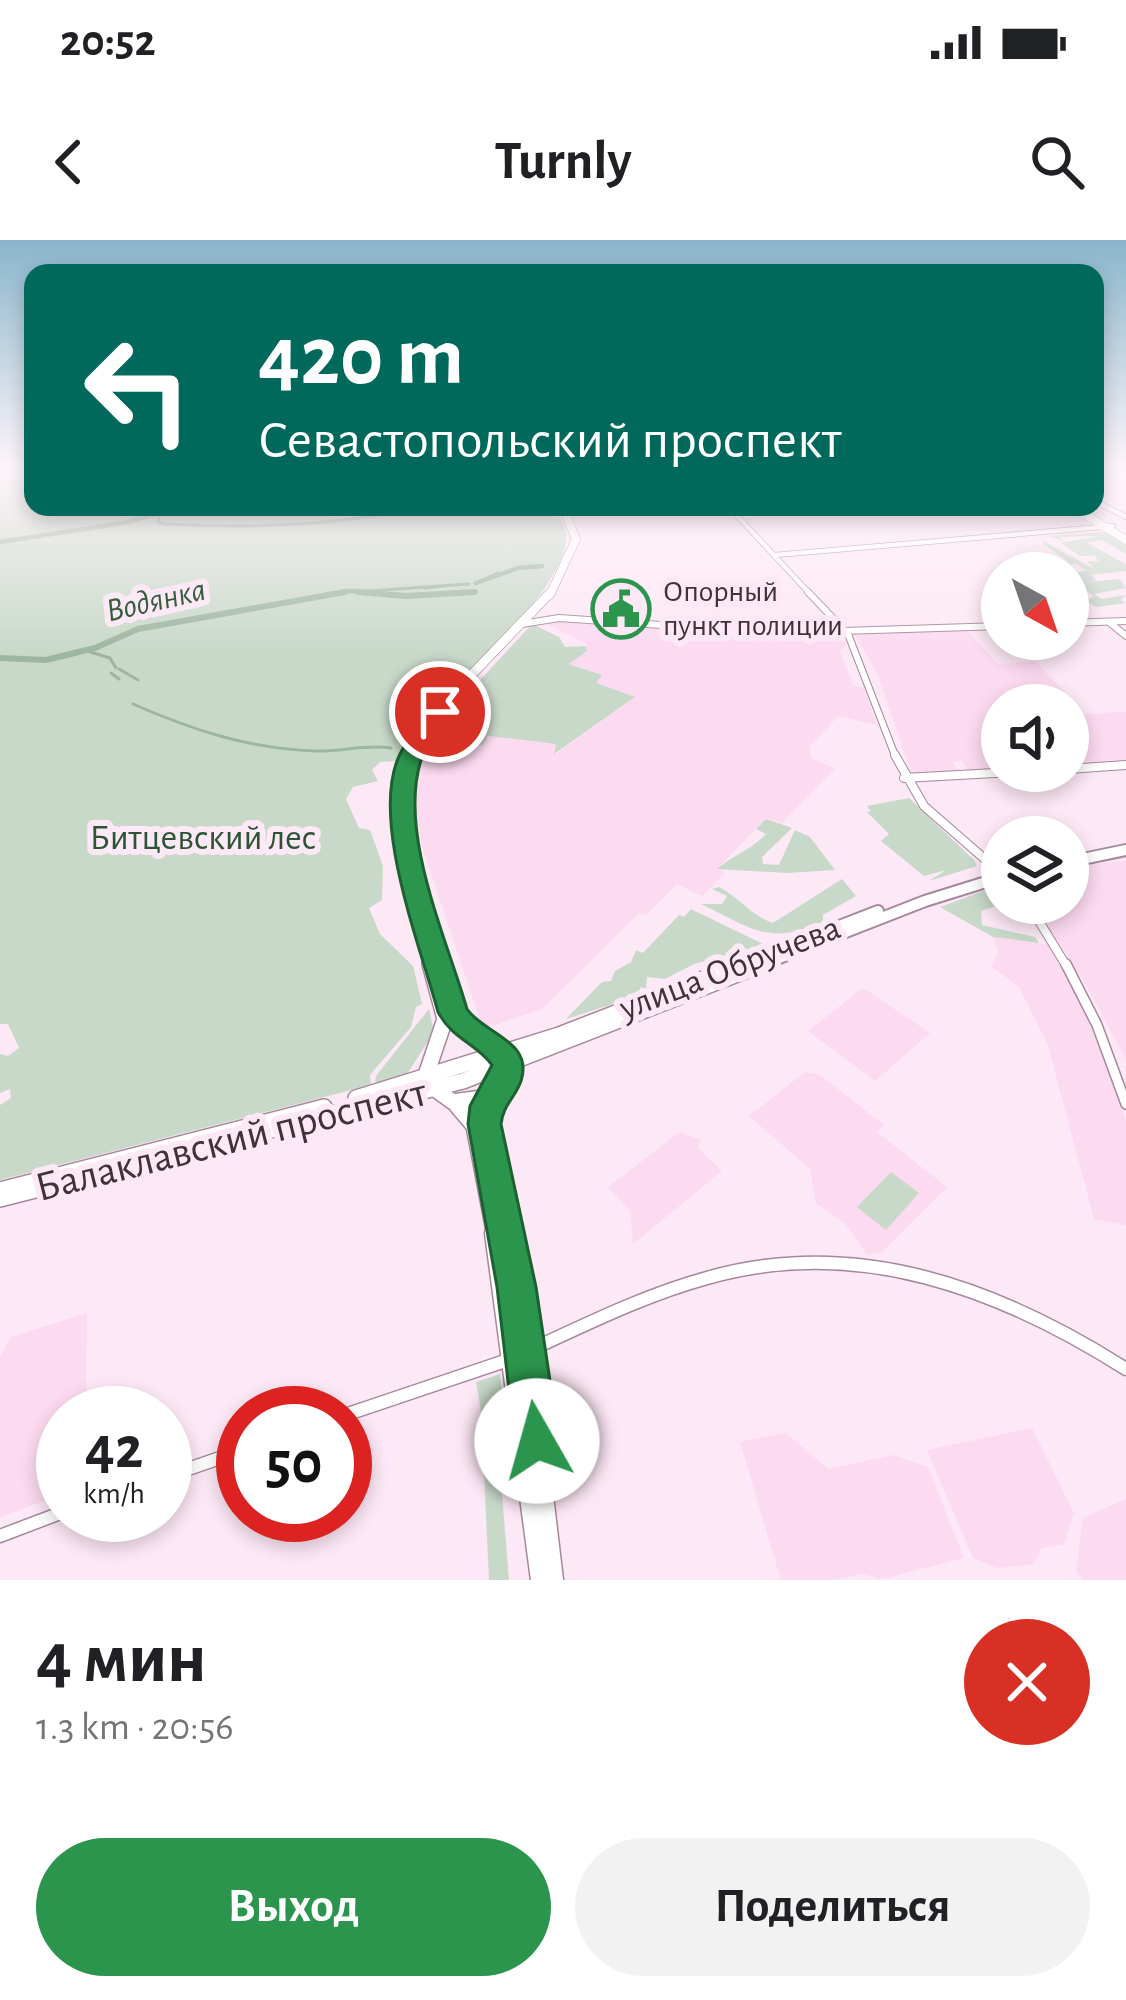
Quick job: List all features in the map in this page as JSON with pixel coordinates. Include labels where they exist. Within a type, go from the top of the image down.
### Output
[{"type":"main road","points":[[554,1580],[484,1124],[487,1106],[505,1081],[504,1058],[463,1027],[453,1012],[406,848],[401,793],[422,733],[541,605],[577,539],[573,529]]},
{"type":"main road","points":[[540,1580],[520,1355],[478,1140],[469,1116],[426,1083],[445,1019],[398,850],[396,787],[407,754],[427,722],[557,578]]},
{"type":"main road","points":[[1089,854],[1126,847]]},
{"type":"main road","name":"улица Обручева","points":[[463,1081],[504,1058],[981,879]]},
{"type":"main road","points":[[434,1050],[459,1037],[480,1038]]},
{"type":"main road","name":"улица Обручева","points":[[458,1064],[504,1058]]},
{"type":"main road","name":"Балаклавский проспект","points":[[0,1199],[426,1083],[458,1064]]},
{"type":"main road","name":"Балаклавский проспект","points":[[0,1190],[426,1083],[463,1081]]},
{"type":"main road","points":[[451,1102],[472,1104],[496,1092]]},
{"type":"street","points":[[750,529],[846,632],[904,778],[935,818],[981,856]]},
{"type":"street","points":[[775,555],[1104,529]]},
{"type":"street","points":[[541,605],[542,614],[559,618],[778,633],[981,627]]},
{"type":"street","points":[[522,625],[559,618]]},
{"type":"street","points":[[1108,621],[1126,636]]},
{"type":"street","points":[[1089,622],[1126,621]]},
{"type":"street","points":[[1089,768],[1126,765]]},
{"type":"street","points":[[904,778],[981,774]]},
{"type":"street","points":[[1041,924],[1077,981],[1111,1054],[1126,1105]]},
{"type":"street","points":[[372,1406],[520,1355],[718,1275],[761,1266],[830,1263],[902,1270],[964,1286],[1054,1325],[1126,1369]]},
{"type":"street","points":[[0,1536],[36,1522]]},
{"type":"shaded area","points":[[556,620],[691,630],[721,640],[730,633],[843,637],[846,645],[840,651],[853,686],[864,688],[877,725],[838,716],[809,747],[812,759],[835,768],[782,823],[766,818],[718,868],[725,873],[702,896],[677,884],[646,915],[639,913],[542,1009],[483,1029],[421,843],[413,786],[428,744],[483,745],[488,736],[557,744],[556,754],[634,698],[595,683],[600,675],[568,663],[586,651],[587,644],[546,624]]},
{"type":"shaded area","points":[[966,630],[981,646],[981,660],[998,664],[1036,661],[1057,684],[981,684],[981,770],[968,771],[962,761],[953,762],[959,772],[912,775],[878,675],[855,635]]},
{"type":"shaded area","points":[[1126,712],[1126,761],[1089,764],[1089,714]]},
{"type":"shaded area","points":[[1126,861],[1126,1060],[1046,924],[1089,924],[1089,865]]},
{"type":"shaded area","points":[[993,937],[1050,945],[1073,984],[1107,1059],[1126,1122],[1126,1225],[1094,1219],[1048,1045],[1019,987],[992,967],[998,952]]},
{"type":"shaded area","points":[[863,988],[930,1033],[875,1081],[808,1031]]},
{"type":"shaded area","points":[[805,1072],[820,1075],[884,1125],[877,1132],[947,1187],[882,1252],[867,1255],[845,1223],[816,1203],[810,1169],[749,1116]]},
{"type":"shaded area","points":[[680,1132],[701,1140],[697,1148],[722,1171],[633,1244],[630,1211],[608,1187]]},
{"type":"shaded area","points":[[87,1313],[86,1386],[36,1386],[36,1504],[0,1517],[0,1357],[11,1337]]},
{"type":"shaded area","points":[[1032,1428],[1074,1513],[1064,1544],[1041,1548],[1034,1564],[997,1568],[973,1558],[927,1450]]},
{"type":"shaded area","points":[[786,1433],[828,1469],[893,1455],[928,1467],[964,1558],[882,1579],[862,1574],[832,1580],[781,1580],[740,1442]]},
{"type":"shaded area","points":[[1126,1499],[1126,1580],[1084,1580],[1076,1572],[1083,1518]]},
{"type":"green space","name":"Битцевский лес","points":[[0,529],[565,529],[566,542],[558,566],[541,593],[399,761],[380,762],[372,770],[378,781],[353,787],[346,799],[359,828],[370,830],[383,866],[382,900],[369,908],[380,934],[413,966],[422,1004],[416,1007],[411,1027],[370,1075],[371,1085],[0,1180],[0,1105],[11,1098],[10,1089],[0,1093],[0,1054],[8,1056],[19,1048],[8,1024],[0,1024]]},
{"type":"green space","points":[[1105,532],[1126,545],[1126,554],[1102,540],[1087,543],[1126,564],[1126,571],[1091,575],[1096,580],[1089,582],[1089,566],[1094,569],[1089,561],[1100,562],[1089,552],[1074,552],[1061,543],[1098,536],[1060,537],[1063,541],[1049,536]]},
{"type":"green space","points":[[1120,579],[1126,588],[1094,594],[1101,599],[1126,595],[1121,600],[1126,603],[1097,607],[1089,604],[1094,596],[1089,593],[1089,582]]},
{"type":"green space","points":[[532,624],[559,637],[565,647],[586,646],[587,651],[569,664],[602,675],[596,683],[635,697],[554,754],[556,744],[488,736],[483,745],[428,744],[431,733]]},
{"type":"green space","points":[[909,798],[977,866],[929,881],[946,870],[924,876],[881,841],[889,834],[867,812],[871,811],[867,806]]},
{"type":"green space","points":[[766,819],[792,828],[762,857],[763,864],[779,865],[795,830],[810,837],[835,870],[717,869],[766,834],[756,829]]},
{"type":"green space","points":[[842,879],[856,896],[823,915],[823,923],[787,933],[748,927],[701,904],[722,904],[727,896],[712,889],[719,887],[773,923]]},
{"type":"green space","points":[[981,892],[982,925],[1035,937],[1039,943],[993,937],[940,907]]},
{"type":"green space","points":[[691,909],[765,945],[694,964],[665,979],[647,977],[646,989],[641,987],[635,997],[566,1019],[602,982],[611,981],[615,971],[631,962],[636,950],[643,953],[679,915],[684,917]]},
{"type":"green space","points":[[429,1009],[434,1032],[407,1074],[375,1084],[376,1076]]},
{"type":"green space","points":[[891,1172],[919,1193],[886,1230],[857,1207]]},
{"type":"green space","points":[[500,1374],[509,1458],[502,1495],[509,1580],[489,1580],[476,1382]]},
{"type":"waterway","points":[[0,542],[87,529]]},
{"type":"waterway","name":"Водянка","points":[[476,583],[518,568],[542,566]]},
{"type":"waterway","name":"Водянка","points":[[476,583],[498,573]]},
{"type":"waterway","name":"Водянка","points":[[355,592],[469,584]]},
{"type":"waterway","name":"Водянка","points":[[425,588],[445,586]]},
{"type":"waterway","name":"Водянка","points":[[0,658],[46,660],[95,648],[138,629],[345,592]]},
{"type":"waterway","name":"Водянка","points":[[358,592],[378,594]]},
{"type":"waterway","points":[[378,594],[475,592],[428,595]]},
{"type":"waterway","name":"Водянка","points":[[325,595],[378,594]]},
{"type":"waterway","points":[[378,594],[392,595]]},
{"type":"waterway","points":[[87,651],[110,658],[116,668]]},
{"type":"waterway","points":[[119,669],[138,680]]},
{"type":"waterway","points":[[111,673],[119,679]]},
{"type":"waterway","points":[[133,704],[199,730],[267,746],[315,751],[391,748]]},
{"type":"place","name":"Опорный пункт полиции","points":[[621,609]]},
{"type":"route","points":[[440,712],[411,754],[399,811],[456,1019],[498,1048],[508,1065],[505,1081],[487,1106],[484,1124],[516,1287],[537,1441]]}]
